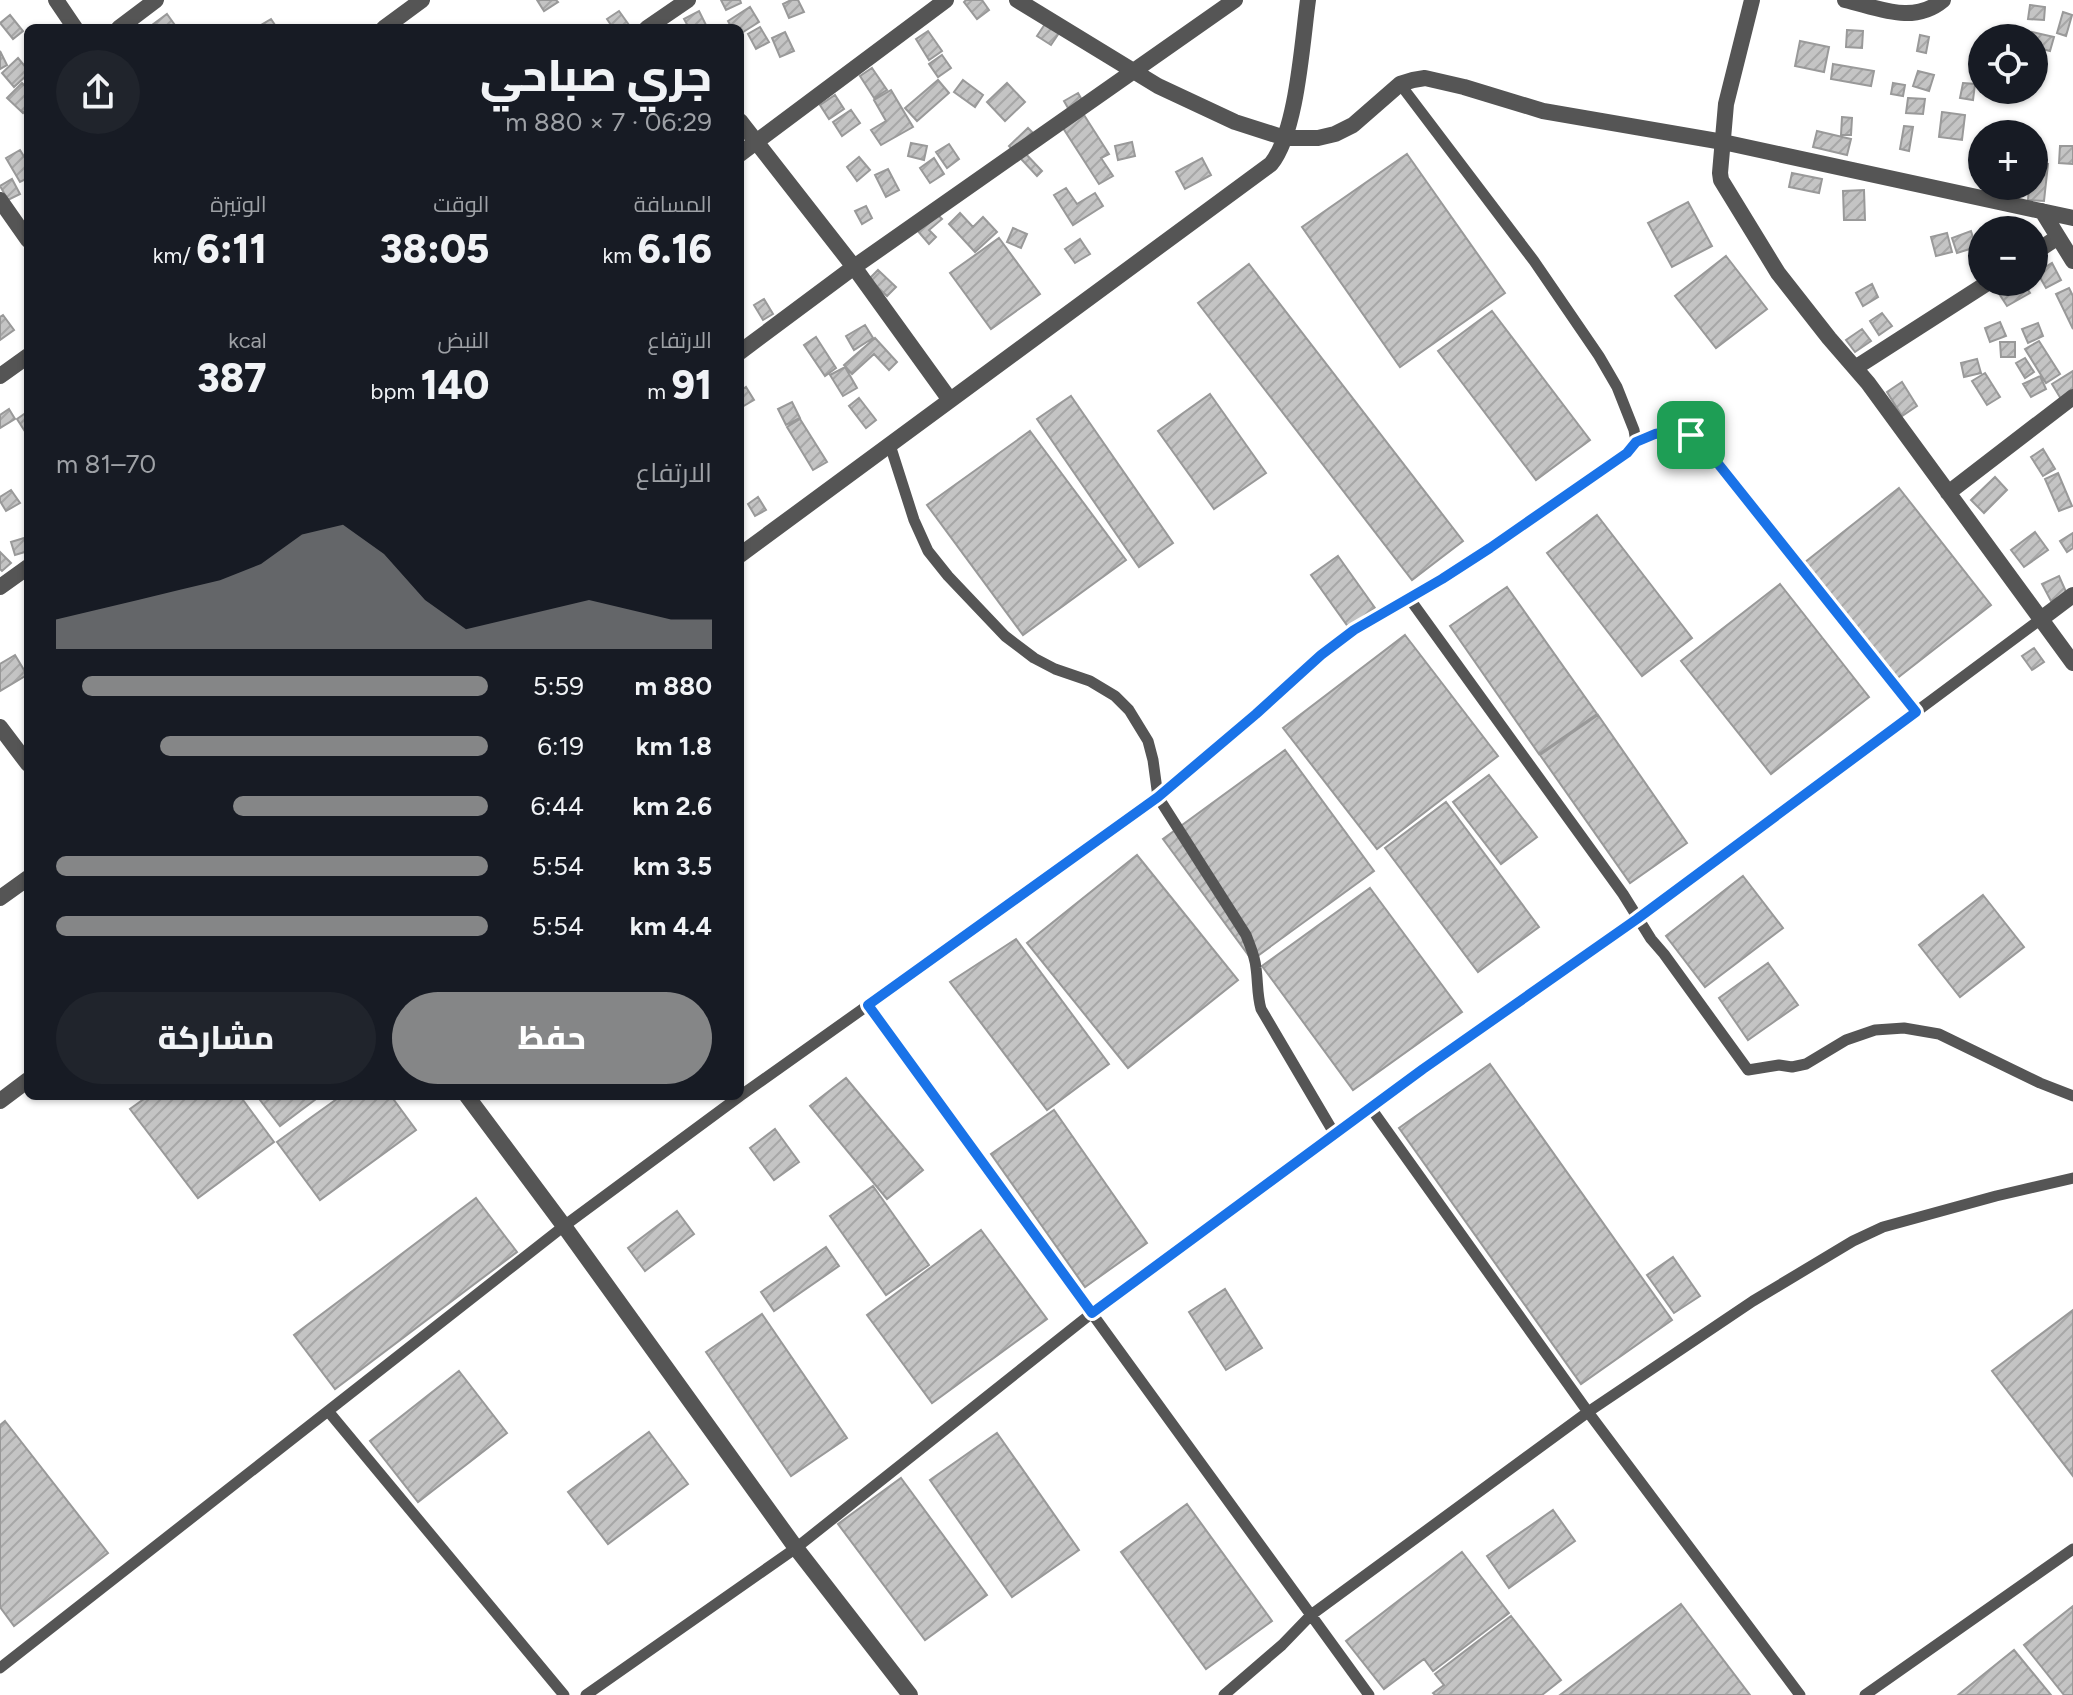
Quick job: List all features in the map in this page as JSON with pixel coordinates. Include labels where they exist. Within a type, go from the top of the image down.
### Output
[{"type":"street","points":[[56,0],[72,24]]},
{"type":"street","points":[[124,24],[156,0]]},
{"type":"street","points":[[389,24],[422,0]]},
{"type":"street","points":[[668,22],[688,0]]},
{"type":"street","points":[[744,151],[946,0]]},
{"type":"street","points":[[1017,0],[1133,73],[1235,122],[1285,138],[1318,138],[1335,134],[1353,125],[1400,84],[1425,78],[1543,111],[1723,142],[2073,218]]},
{"type":"street","points":[[744,349],[854,267],[1235,0]]},
{"type":"street","points":[[744,552],[1260,174],[1277,158],[1292,109],[1308,0]]},
{"type":"street","points":[[1752,0],[1726,104],[1720,176],[1727,191],[1778,273],[1855,368],[2073,663]]},
{"type":"street","points":[[1845,0],[1896,12],[1919,7],[1929,10],[1943,0]]},
{"type":"street","points":[[744,127],[854,267],[950,400]]},
{"type":"street","points":[[0,200],[24,234]]},
{"type":"street","points":[[2042,211],[2073,261]]},
{"type":"street","points":[[2048,244],[2058,237]]},
{"type":"street","points":[[1855,368],[1968,295]]},
{"type":"street","points":[[0,376],[24,359]]},
{"type":"street","points":[[1948,493],[2073,397]]},
{"type":"street","points":[[0,587],[24,570]]},
{"type":"street","points":[[2041,619],[2073,595]]},
{"type":"street","points":[[0,727],[24,759]]},
{"type":"street","points":[[0,898],[24,881]]},
{"type":"street","points":[[0,1101],[24,1083]]},
{"type":"street","points":[[470,1100],[796,1548],[910,1695]]},
{"type":"lane","points":[[1400,84],[1534,261],[1599,356],[1617,387],[1636,442]]},
{"type":"lane","points":[[744,1093],[1158,797],[1354,630],[1490,548],[1627,453],[1636,442],[1655,434],[1672,431],[1691,435],[1700,441],[1916,712]]},
{"type":"lane","points":[[890,445],[914,520],[928,551],[948,576],[1005,636],[1034,658],[1090,681],[1115,696],[1129,710],[1148,741],[1158,797],[1246,935],[1254,954],[1261,1009],[1334,1133]]},
{"type":"lane","points":[[1409,598],[1748,1070],[1806,1064],[1846,1040],[1875,1030],[1904,1028],[1939,1034],[2073,1096]]},
{"type":"lane","points":[[586,1695],[796,1548],[1092,1313],[1334,1133],[1637,919],[2041,619]]},
{"type":"lane","points":[[868,1005],[1369,1695]]},
{"type":"lane","points":[[0,1668],[564,1226],[735,1100]]},
{"type":"lane","points":[[1370,1107],[1588,1412],[1800,1695]]},
{"type":"lane","points":[[1224,1695],[1282,1645],[1311,1615],[1588,1412],[1753,1301],[1853,1241],[1883,1227],[2073,1178]]},
{"type":"lane","points":[[328,1411],[564,1695]]},
{"type":"lane","points":[[1865,1695],[2073,1549]]},
{"type":"building","points":[[537,0],[556,0],[558,2],[544,11]]},
{"type":"building","points":[[721,0],[740,0],[741,3],[726,10]]},
{"type":"building","points":[[798,0],[804,12],[789,18],[783,4]]},
{"type":"building","points":[[982,0],[989,10],[977,19],[964,2]]},
{"type":"building","points":[[2030,5],[2045,7],[2044,20],[2028,19]]},
{"type":"building","points":[[750,7],[759,22],[744,31],[744,24],[730,24],[728,21]]},
{"type":"building","points":[[619,11],[628,24],[610,24],[607,19]]},
{"type":"building","points":[[699,11],[706,24],[687,24],[684,19]]},
{"type":"building","points":[[2063,12],[2072,15],[2066,36],[2057,33]]},
{"type":"building","points":[[167,14],[174,24],[153,24]]},
{"type":"building","points":[[10,15],[23,31],[13,39],[0,23]]},
{"type":"building","points":[[1045,24],[1059,33],[1051,45],[1037,36]]},
{"type":"building","points":[[760,27],[769,42],[756,49],[748,34]]},
{"type":"building","points":[[1847,30],[1863,31],[1862,48],[1846,47]]},
{"type":"building","points":[[928,31],[942,51],[929,60],[916,39]]},
{"type":"building","points":[[785,32],[794,51],[780,57],[772,38]]},
{"type":"building","points":[[1920,35],[1929,37],[1926,53],[1917,51]]},
{"type":"building","points":[[2048,36],[2054,37],[2048,50]]},
{"type":"building","points":[[1800,41],[1829,47],[1824,72],[1795,66]]},
{"type":"building","points":[[0,51],[7,65],[0,69]]},
{"type":"building","points":[[942,55],[951,68],[938,77],[929,64]]},
{"type":"building","points":[[18,58],[24,65],[24,78],[14,87],[2,73]]},
{"type":"building","points":[[1833,64],[1874,71],[1871,86],[1831,79]]},
{"type":"building","points":[[872,68],[887,90],[874,98],[860,76]]},
{"type":"building","points":[[1918,71],[1934,75],[1929,91],[1913,86]]},
{"type":"building","points":[[938,80],[949,93],[917,121],[905,108]]},
{"type":"building","points":[[963,80],[983,95],[975,107],[954,92]]},
{"type":"building","points":[[22,83],[24,112],[23,113],[7,98]]},
{"type":"building","points":[[1007,83],[1025,102],[1005,121],[987,102]]},
{"type":"building","points":[[1893,83],[1905,85],[1903,96],[1891,94]]},
{"type":"building","points":[[1963,83],[1968,83],[1968,99],[1960,98]]},
{"type":"building","points":[[891,90],[913,127],[881,145],[871,130],[886,121],[874,100]]},
{"type":"building","points":[[1078,93],[1086,107],[1072,115],[1064,101]]},
{"type":"building","points":[[835,95],[844,109],[829,119],[820,105]]},
{"type":"building","points":[[1908,98],[1925,99],[1923,114],[1906,113]]},
{"type":"building","points":[[851,110],[860,123],[842,136],[833,122]]},
{"type":"building","points":[[1942,112],[1965,115],[1962,140],[1939,137]]},
{"type":"building","points":[[1084,115],[1109,154],[1101,158],[1113,176],[1099,184],[1063,128]]},
{"type":"building","points":[[1842,117],[1852,118],[1851,135],[1841,135]]},
{"type":"building","points":[[1904,126],[1913,127],[1909,151],[1900,149]]},
{"type":"building","points":[[1028,128],[1039,139],[1024,152],[1042,171],[1037,176],[1009,146]]},
{"type":"building","points":[[1817,131],[1851,139],[1847,155],[1813,147]]},
{"type":"building","points":[[1132,142],[1135,156],[1118,160],[1115,146]]},
{"type":"building","points":[[911,143],[927,146],[924,160],[908,156]]},
{"type":"building","points":[[949,144],[959,159],[947,168],[936,152]]},
{"type":"building","points":[[2060,146],[2073,146],[2073,164],[2059,163]]},
{"type":"building","points":[[20,150],[24,156],[24,180],[20,182],[6,158]]},
{"type":"building","points":[[1407,154],[1505,293],[1400,367],[1302,227]]},
{"type":"building","points":[[859,157],[870,170],[857,181],[847,167]]},
{"type":"building","points":[[934,158],[944,174],[930,183],[920,168]]},
{"type":"building","points":[[1202,158],[1211,175],[1185,189],[1176,172]]},
{"type":"building","points":[[888,169],[899,190],[886,197],[875,175]]},
{"type":"building","points":[[1792,173],[1822,179],[1819,193],[1789,187]]},
{"type":"building","points":[[12,179],[20,194],[8,200],[0,186]]},
{"type":"building","points":[[1066,188],[1077,204],[1095,193],[1103,206],[1073,225],[1054,195]]},
{"type":"building","points":[[1864,190],[1865,220],[1844,220],[1843,191]]},
{"type":"building","points":[[1688,202],[1712,246],[1672,267],[1648,223]]},
{"type":"building","points":[[866,206],[872,218],[862,224],[855,211]]},
{"type":"building","points":[[936,213],[942,219],[929,230],[936,237],[929,244],[917,230]]},
{"type":"building","points":[[960,213],[973,227],[983,217],[997,232],[975,252],[949,224]]},
{"type":"building","points":[[1013,228],[1027,234],[1021,248],[1007,242]]},
{"type":"building","points":[[1968,232],[1968,250],[1957,253],[1952,238]]},
{"type":"building","points":[[1947,233],[1952,252],[1936,256],[1931,237]]},
{"type":"building","points":[[999,238],[1040,294],[991,329],[950,273]]},
{"type":"building","points":[[1080,239],[1090,254],[1075,263],[1065,249]]},
{"type":"building","points":[[1726,256],[1767,309],[1716,348],[1675,296]]},
{"type":"building","points":[[2052,263],[2061,280],[2048,287],[2048,265]]},
{"type":"building","points":[[1249,264],[1463,541],[1412,580],[1198,303]]},
{"type":"building","points":[[878,270],[896,287],[887,296],[869,279]]},
{"type":"building","points":[[1872,284],[1878,297],[1863,306],[1856,293]]},
{"type":"building","points":[[2069,288],[2073,296],[2073,329],[2056,294]]},
{"type":"building","points":[[2001,296],[2025,296],[2007,306]]},
{"type":"building","points":[[764,299],[773,314],[763,320],[754,305]]},
{"type":"building","points":[[1492,311],[1590,440],[1536,480],[1438,351]]},
{"type":"building","points":[[1882,313],[1892,326],[1879,335],[1870,321]]},
{"type":"building","points":[[3,315],[14,330],[0,340],[0,317]]},
{"type":"building","points":[[2000,322],[2006,336],[1990,342],[1985,328]]},
{"type":"building","points":[[2038,323],[2043,336],[2028,343],[2022,329]]},
{"type":"building","points":[[865,325],[873,338],[854,350],[846,336]]},
{"type":"building","points":[[1862,329],[1871,341],[1855,352],[1846,340]]},
{"type":"building","points":[[816,337],[836,368],[825,376],[804,345]]},
{"type":"building","points":[[875,338],[897,362],[889,370],[874,354],[852,374],[844,365]]},
{"type":"building","points":[[2039,341],[2060,374],[2046,383],[2025,349]]},
{"type":"building","points":[[2000,342],[2015,342],[2015,357],[2001,357]]},
{"type":"building","points":[[2025,358],[2034,372],[2025,378],[2016,363]]},
{"type":"building","points":[[1977,359],[1981,373],[1964,377],[1961,363]]},
{"type":"building","points":[[845,367],[857,388],[843,396],[830,375]]},
{"type":"building","points":[[2073,371],[2073,392],[2061,399],[2052,384]]},
{"type":"building","points":[[1985,373],[2000,397],[1987,405],[1972,381]]},
{"type":"building","points":[[2040,376],[2046,389],[2031,397],[2023,384]]},
{"type":"building","points":[[1902,382],[1917,406],[1902,416],[1887,392]]},
{"type":"building","points":[[744,388],[754,400],[744,406]]},
{"type":"building","points":[[1210,394],[1266,473],[1214,509],[1158,431]]},
{"type":"building","points":[[1071,396],[1173,543],[1139,567],[1037,419]]},
{"type":"building","points":[[859,398],[876,420],[866,428],[849,406]]},
{"type":"building","points":[[792,402],[800,418],[786,425],[778,409]]},
{"type":"building","points":[[9,409],[15,419],[0,428],[0,415]]},
{"type":"building","points":[[24,414],[24,430],[17,419]]},
{"type":"building","points":[[800,419],[827,462],[813,470],[787,427]]},
{"type":"building","points":[[1030,431],[1126,560],[1023,635],[927,505]]},
{"type":"building","points":[[2043,449],[2055,469],[2043,476],[2031,457]]},
{"type":"building","points":[[2058,473],[2072,506],[2059,511],[2045,479]]},
{"type":"building","points":[[1995,477],[2007,490],[1984,513],[1971,500]]},
{"type":"building","points":[[1899,488],[1991,605],[1896,679],[1804,563]]},
{"type":"building","points":[[11,490],[20,503],[6,511],[0,497]]},
{"type":"building","points":[[758,497],[766,510],[755,516],[748,504]]},
{"type":"building","points":[[1597,515],[1692,638],[1642,676],[1547,553]]},
{"type":"building","points":[[2035,532],[2048,550],[2024,567],[2011,550]]},
{"type":"building","points":[[2073,533],[2073,548],[2067,552],[2060,541]]},
{"type":"building","points":[[24,538],[24,552],[15,555],[11,542]]},
{"type":"building","points":[[0,552],[11,563],[2,571],[0,569]]},
{"type":"building","points":[[1338,556],[1375,608],[1349,628],[1311,575]]},
{"type":"building","points":[[2059,576],[2067,594],[2051,601],[2042,584]]},
{"type":"building","points":[[1780,584],[1869,697],[1771,774],[1681,661]]},
{"type":"building","points":[[1507,587],[1597,714],[1539,754],[1450,626]]},
{"type":"building","points":[[1405,635],[1498,756],[1377,849],[1283,728]]},
{"type":"building","points":[[2034,648],[2044,662],[2032,670],[2022,656]]},
{"type":"building","points":[[15,655],[24,670],[24,677],[0,691],[0,664]]},
{"type":"building","points":[[1598,715],[1687,843],[1630,883],[1540,755]]},
{"type":"building","points":[[1285,750],[1374,871],[1252,960],[1163,839]]},
{"type":"building","points":[[1489,775],[1537,837],[1501,864],[1453,802]]},
{"type":"building","points":[[1446,802],[1539,927],[1478,972],[1385,848]]},
{"type":"building","points":[[1137,855],[1238,980],[1128,1068],[1027,943]]},
{"type":"building","points":[[1743,876],[1783,928],[1705,987],[1666,936]]},
{"type":"building","points":[[1370,888],[1462,1012],[1353,1090],[1262,966]]},
{"type":"building","points":[[1983,895],[2024,947],[1960,997],[1919,945]]},
{"type":"building","points":[[1016,939],[1109,1064],[1047,1110],[950,982]]},
{"type":"building","points":[[1768,963],[1798,1005],[1748,1040],[1719,998]]},
{"type":"building","points":[[1490,1064],[1672,1320],[1581,1384],[1399,1128]]},
{"type":"building","points":[[846,1078],[923,1170],[887,1199],[810,1106]]},
{"type":"building","points":[[142,1100],[243,1100],[274,1142],[198,1198],[130,1109]]},
{"type":"building","points":[[260,1100],[315,1100],[280,1126]]},
{"type":"building","points":[[335,1100],[394,1100],[416,1130],[320,1200],[277,1142]]},
{"type":"building","points":[[1054,1110],[1147,1243],[1085,1287],[991,1154]]},
{"type":"building","points":[[775,1129],[799,1162],[774,1180],[750,1148]]},
{"type":"building","points":[[873,1186],[929,1265],[886,1295],[830,1216]]},
{"type":"building","points":[[476,1198],[517,1252],[335,1389],[294,1335]]},
{"type":"building","points":[[677,1211],[694,1234],[645,1271],[628,1248]]},
{"type":"building","points":[[981,1230],[1047,1319],[932,1403],[867,1315]]},
{"type":"building","points":[[826,1247],[839,1266],[774,1311],[761,1292]]},
{"type":"building","points":[[1673,1257],[1700,1296],[1674,1313],[1647,1275]]},
{"type":"building","points":[[1225,1289],[1262,1348],[1226,1370],[1189,1312]]},
{"type":"building","points":[[2073,1310],[2073,1476],[1992,1371]]},
{"type":"building","points":[[762,1314],[847,1438],[791,1476],[706,1352]]},
{"type":"building","points":[[459,1371],[507,1433],[418,1502],[370,1441]]},
{"type":"building","points":[[5,1421],[108,1553],[14,1626],[0,1607],[0,1425]]},
{"type":"building","points":[[649,1432],[688,1484],[608,1544],[568,1492]]},
{"type":"building","points":[[997,1433],[1079,1550],[1012,1597],[930,1480]]},
{"type":"building","points":[[901,1478],[987,1595],[925,1640],[838,1524]]},
{"type":"building","points":[[1187,1504],[1272,1621],[1206,1669],[1121,1552]]},
{"type":"building","points":[[1553,1510],[1575,1541],[1509,1588],[1487,1556]]},
{"type":"building","points":[[1462,1552],[1509,1613],[1433,1671],[1424,1659],[1384,1689],[1346,1641]]},
{"type":"building","points":[[1681,1604],[1750,1695],[1560,1695]]},
{"type":"building","points":[[2073,1606],[2073,1695],[2064,1695],[2024,1645]]},
{"type":"building","points":[[1511,1616],[1561,1680],[1542,1695],[1435,1695],[1433,1693],[1444,1685],[1435,1674]]},
{"type":"building","points":[[2014,1650],[2051,1695],[1958,1695]]},
{"type":"route","points":[[1672,431],[1691,435],[1700,441],[1916,712],[1637,919],[1423,1069],[1092,1313],[868,1005],[1158,797],[1354,630],[1490,548],[1627,453],[1636,442],[1672,431]]}]
